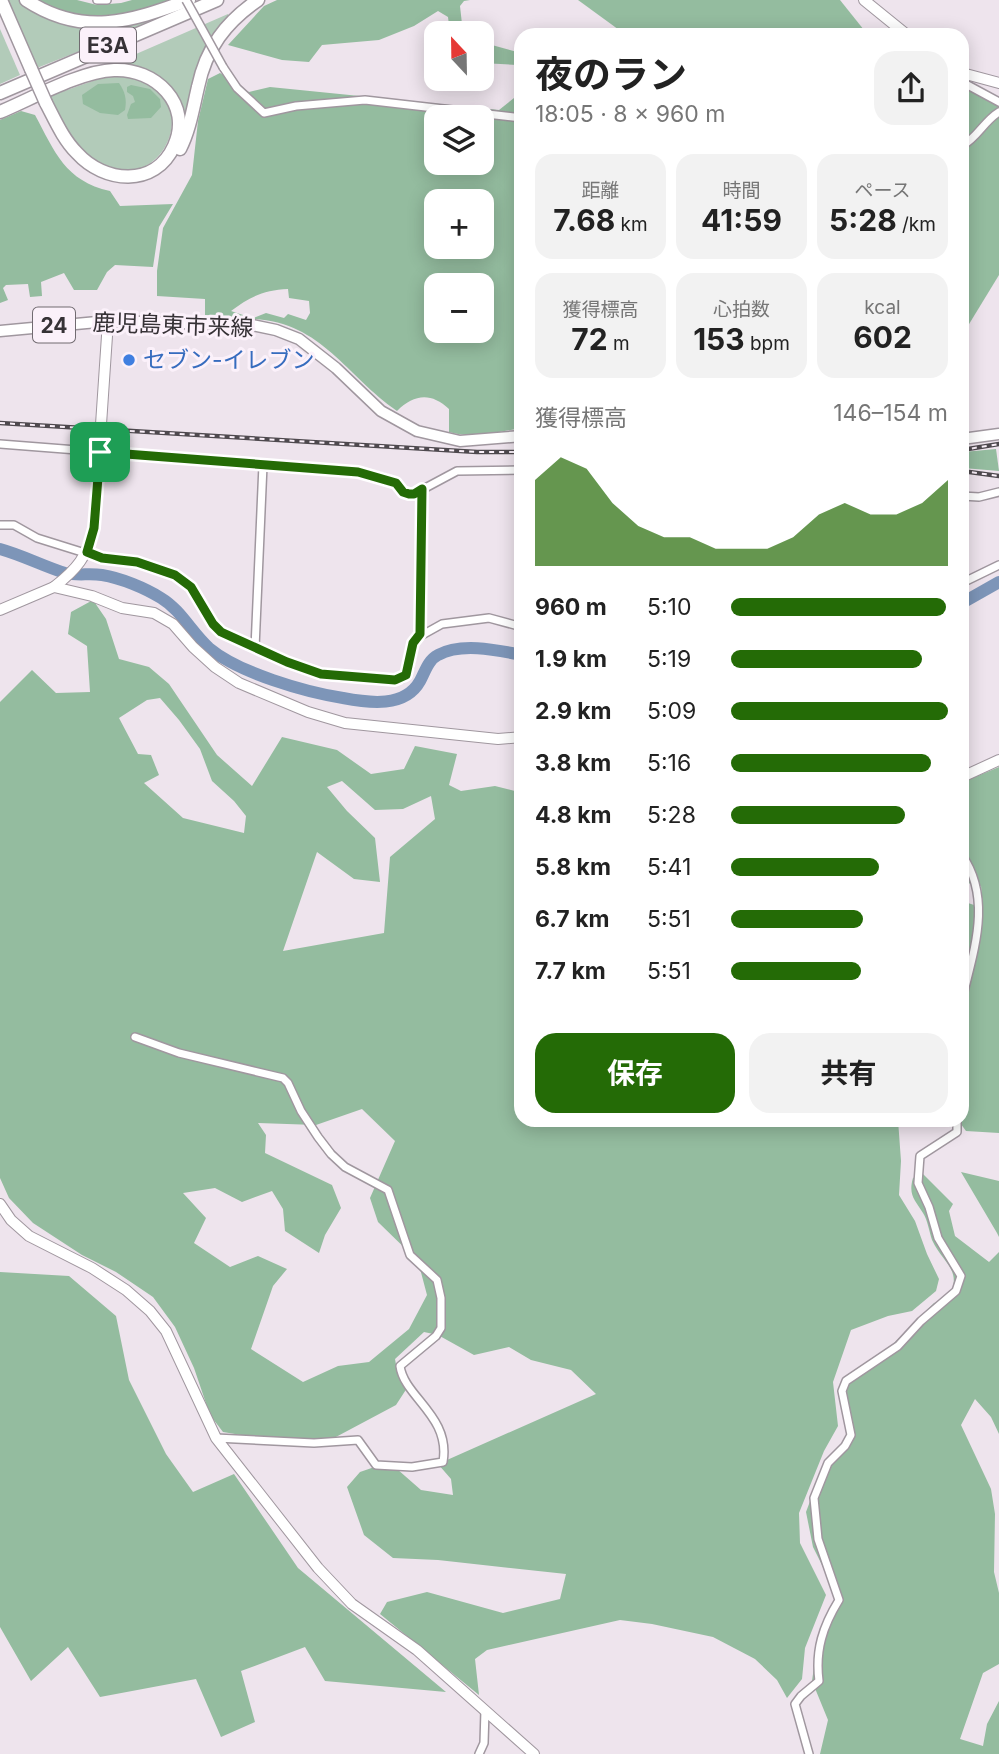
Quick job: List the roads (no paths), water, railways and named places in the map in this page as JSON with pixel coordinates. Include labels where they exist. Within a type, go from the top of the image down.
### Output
[{"type":"highway","points":[[1,0],[58,141],[78,165],[105,181],[120,184],[136,184],[153,178],[166,169],[177,156],[184,141],[202,69],[216,38],[239,14],[258,0]]},
{"type":"highway","points":[[26,0],[64,19],[99,23],[137,17],[188,0]]},
{"type":"highway","name":"E3A","points":[[0,93],[217,0]]},
{"type":"highway","points":[[0,15],[28,70]]},
{"type":"highway","points":[[0,112],[94,73],[129,70],[156,80],[172,99],[177,110],[174,147],[158,166],[146,173],[120,178],[92,167],[78,154],[43,105]]},
{"type":"main road","name":"鹿児島東市来線","points":[[0,331],[108,321],[252,325],[299,339],[381,411],[417,432],[460,441],[514,437]]},
{"type":"main road","points":[[969,438],[999,434]]},
{"type":"street","points":[[97,0],[107,0]]},
{"type":"street","points":[[188,0],[237,88],[264,113],[296,106],[365,100],[419,104],[514,117]]},
{"type":"street","points":[[864,0],[898,28]]},
{"type":"street","points":[[969,75],[999,83]]},
{"type":"street","points":[[969,86],[999,102]]},
{"type":"street","points":[[969,142],[999,112]]},
{"type":"street","points":[[0,610],[54,587],[72,572],[87,552],[94,528],[108,321]]},
{"type":"street","points":[[0,444],[358,472],[396,483],[403,492],[409,494],[414,494],[457,471],[514,470]]},
{"type":"street","points":[[255,648],[263,465]]},
{"type":"street","points":[[420,634],[422,489]]},
{"type":"street","points":[[969,497],[979,498],[999,492]]},
{"type":"street","points":[[0,525],[14,525],[37,538],[102,558],[137,562],[175,575],[191,587],[213,624],[221,632],[321,674],[395,680],[406,675],[413,643],[420,634],[442,625],[489,618],[514,625]]},
{"type":"street","points":[[969,580],[999,565]]},
{"type":"street","points":[[54,587],[92,596],[122,608],[154,613],[173,624],[215,667],[239,683],[308,712],[345,723],[498,739],[514,738]]},
{"type":"street","points":[[969,774],[999,760]]},
{"type":"street","points":[[969,870],[978,890],[981,911],[969,967]]},
{"type":"street","points":[[135,1037],[211,1062],[283,1078],[318,1138],[331,1154],[345,1167],[388,1191],[410,1255],[436,1280],[440,1288],[441,1328],[436,1336],[400,1366],[404,1378],[433,1417],[439,1431],[443,1462],[412,1467],[376,1465],[358,1440],[314,1443],[216,1438]]},
{"type":"street","points":[[809,1754],[796,1704],[801,1696],[819,1681],[818,1651],[821,1635],[839,1600],[818,1539],[814,1498],[828,1463],[845,1446],[851,1435],[842,1391],[846,1381],[898,1346],[921,1321],[956,1292],[961,1276],[938,1238],[929,1207],[918,1183],[918,1172],[920,1156],[957,1132],[957,1127]]},
{"type":"street","points":[[0,1204],[11,1220],[29,1236],[92,1268],[127,1290],[150,1311],[166,1331],[216,1438],[318,1568],[352,1604],[417,1650],[534,1754]]},
{"type":"street","points":[[479,1754],[484,1743],[485,1709]]},
{"type":"waterway","points":[[0,549],[65,573],[102,575],[140,587],[168,603],[209,648],[237,666],[273,680],[328,695],[375,702],[396,700],[413,690],[429,663],[447,651],[479,648],[514,653]]},
{"type":"waterway","points":[[969,599],[999,582]]},
{"type":"railway","points":[[0,423],[514,452]]},
{"type":"railway","points":[[969,449],[999,444]]},
{"type":"railway","points":[[969,472],[999,476]]},
{"type":"place","name":"セブン-イレブン","points":[[129,360]]}]
